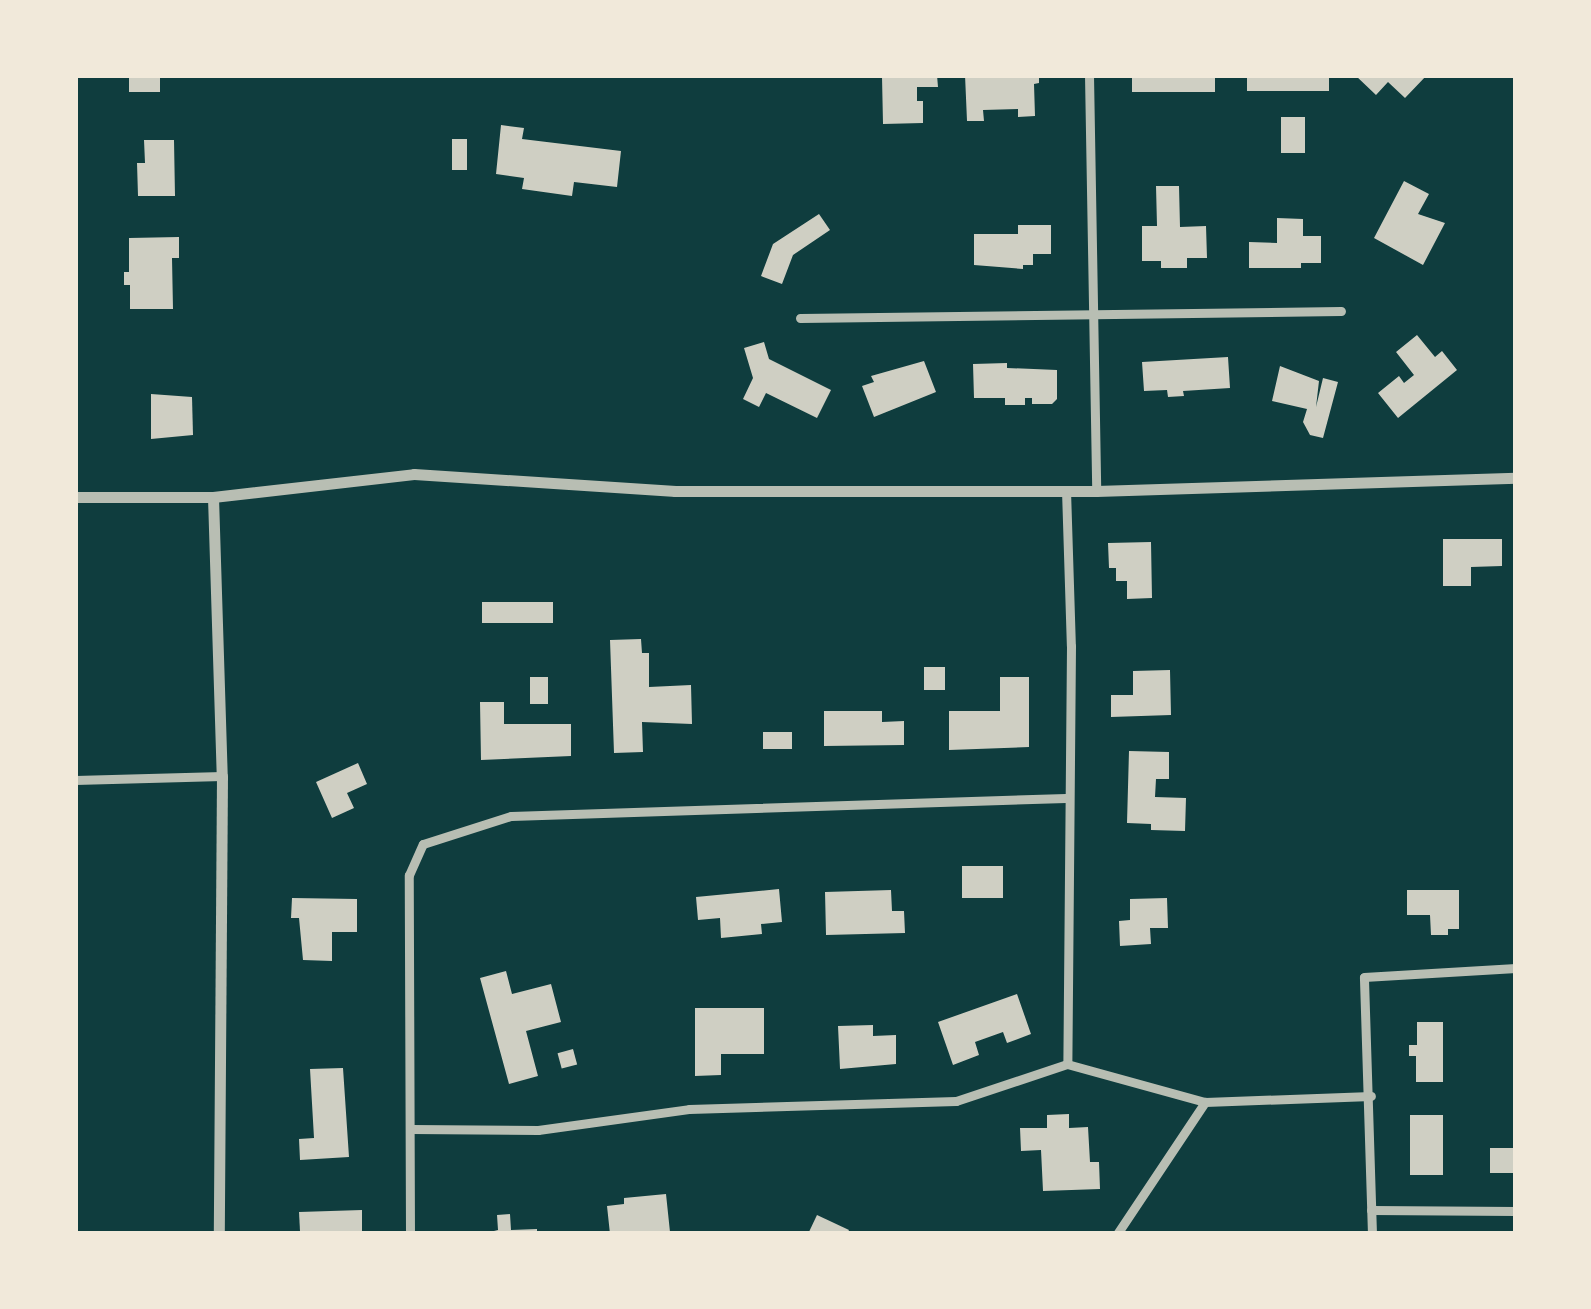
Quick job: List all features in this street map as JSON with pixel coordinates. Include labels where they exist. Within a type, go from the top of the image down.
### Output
[{"type":"street","points":[[1089,75],[1096,491]]},
{"type":"street","points":[[800,318],[1341,311]]},
{"type":"street","points":[[75,498],[213,497],[414,474],[675,491],[1096,491],[1516,478]]},
{"type":"street","points":[[1066,490],[1071,646],[1066,798],[1066,1064]]},
{"type":"street","points":[[213,497],[222,776],[219,1234]]},
{"type":"street","points":[[75,780],[222,776]]},
{"type":"street","points":[[410,1234],[409,876],[423,844],[511,816],[1066,798]]},
{"type":"street","points":[[1372,1234],[1371,1096],[1364,977],[1516,968]]},
{"type":"street","points":[[411,1129],[538,1130],[689,1109],[956,1102],[1066,1064],[1204,1102],[1371,1096]]},
{"type":"street","points":[[1117,1234],[1204,1102]]},
{"type":"street","points":[[1371,1210],[1516,1211]]},
{"type":"building","points":[[129,75],[160,75],[160,92],[129,92]]},
{"type":"building","points":[[937,75],[938,87],[917,87],[917,101],[923,101],[923,123],[883,124],[882,77]]},
{"type":"building","points":[[965,75],[1039,75],[1039,83],[1034,84],[1035,116],[1018,117],[1018,109],[983,110],[984,121],[967,121]]},
{"type":"building","points":[[1132,75],[1215,75],[1215,92],[1132,92]]},
{"type":"building","points":[[1247,75],[1329,75],[1329,91],[1247,91]]},
{"type":"building","points":[[1355,75],[1427,75],[1405,98],[1388,82],[1376,95]]},
{"type":"building","points":[[1281,117],[1305,117],[1305,153],[1281,153]]},
{"type":"building","points":[[501,125],[524,128],[522,139],[621,151],[617,187],[574,182],[572,196],[522,189],[524,178],[496,174]]},
{"type":"building","points":[[452,139],[467,139],[467,170],[452,170]]},
{"type":"building","points":[[144,140],[174,140],[175,196],[138,196],[137,163],[145,163]]},
{"type":"building","points":[[1404,181],[1429,194],[1418,214],[1445,223],[1423,265],[1374,238]]},
{"type":"building","points":[[1156,186],[1179,186],[1180,227],[1206,226],[1207,258],[1187,258],[1187,268],[1161,268],[1161,261],[1142,261],[1142,226],[1157,226]]},
{"type":"building","points":[[819,214],[830,230],[793,255],[782,284],[761,276],[773,244]]},
{"type":"building","points":[[1277,218],[1303,219],[1303,236],[1321,236],[1321,263],[1301,263],[1301,268],[1249,268],[1249,242],[1277,243]]},
{"type":"building","points":[[1018,225],[1051,225],[1051,254],[1033,254],[1033,265],[1023,265],[1023,269],[974,265],[974,234],[1018,234]]},
{"type":"building","points":[[179,237],[179,258],[172,258],[173,309],[130,309],[130,285],[124,285],[124,272],[129,272],[129,238]]},
{"type":"building","points":[[1417,335],[1435,357],[1442,351],[1457,370],[1398,418],[1378,393],[1399,376],[1404,383],[1414,375],[1396,352]]},
{"type":"building","points":[[764,342],[769,359],[831,390],[817,418],[766,393],[759,407],[743,399],[753,378],[744,348]]},
{"type":"building","points":[[1228,357],[1230,388],[1183,391],[1184,396],[1168,397],[1167,390],[1144,391],[1142,362]]},
{"type":"building","points":[[924,361],[936,392],[874,417],[862,386],[874,382],[871,376]]},
{"type":"building","points":[[1007,363],[1007,368],[1057,370],[1057,399],[1052,404],[1032,404],[1032,398],[1025,398],[1025,405],[1005,405],[1005,398],[974,398],[973,364]]},
{"type":"building","points":[[1280,366],[1319,381],[1316,407],[1323,378],[1338,382],[1323,438],[1310,435],[1303,422],[1307,409],[1272,401]]},
{"type":"building","points":[[151,394],[192,397],[193,435],[151,439]]},
{"type":"building","points":[[1443,539],[1502,539],[1502,566],[1471,567],[1471,586],[1443,586]]},
{"type":"building","points":[[1151,542],[1152,598],[1127,599],[1127,581],[1116,581],[1116,568],[1109,568],[1108,543]]},
{"type":"building","points":[[482,602],[553,602],[553,623],[482,623]]},
{"type":"building","points":[[641,639],[642,653],[649,653],[649,687],[691,685],[692,724],[642,722],[643,752],[614,753],[610,640]]},
{"type":"building","points":[[924,667],[945,667],[945,690],[924,690]]},
{"type":"building","points":[[1170,670],[1171,715],[1111,717],[1111,695],[1133,695],[1133,671]]},
{"type":"building","points":[[530,677],[548,677],[548,704],[530,704]]},
{"type":"building","points":[[1000,677],[1029,677],[1029,747],[949,750],[949,711],[1000,711]]},
{"type":"building","points":[[480,702],[504,702],[504,724],[571,724],[571,756],[481,760]]},
{"type":"building","points":[[824,711],[882,711],[882,722],[904,721],[904,745],[824,746]]},
{"type":"building","points":[[763,732],[792,732],[792,749],[763,749]]},
{"type":"building","points":[[1129,751],[1169,752],[1169,779],[1156,779],[1155,797],[1186,798],[1185,831],[1151,830],[1151,824],[1127,823]]},
{"type":"building","points":[[358,763],[367,784],[347,793],[354,808],[332,818],[316,782]]},
{"type":"building","points":[[962,866],[1003,866],[1003,898],[962,898]]},
{"type":"building","points":[[779,889],[782,922],[761,924],[762,934],[721,938],[720,918],[698,920],[696,897]]},
{"type":"building","points":[[891,890],[892,911],[904,911],[905,933],[826,935],[825,892]]},
{"type":"building","points":[[1407,890],[1459,890],[1459,929],[1448,929],[1448,935],[1431,935],[1430,915],[1407,915]]},
{"type":"building","points":[[292,898],[357,899],[357,932],[332,932],[332,961],[303,960],[299,918],[291,918]]},
{"type":"building","points":[[1167,898],[1168,928],[1150,928],[1151,944],[1120,946],[1119,921],[1130,920],[1130,899]]},
{"type":"building","points":[[506,971],[512,994],[551,984],[561,1022],[526,1031],[538,1076],[509,1084],[480,978]]},
{"type":"building","points":[[1017,994],[1031,1034],[1007,1043],[1003,1032],[975,1042],[979,1055],[953,1065],[938,1022]]},
{"type":"building","points":[[695,1008],[764,1008],[764,1054],[721,1054],[721,1075],[695,1076]]},
{"type":"building","points":[[1417,1022],[1443,1022],[1443,1082],[1416,1082],[1416,1056],[1409,1056],[1409,1045],[1417,1045]]},
{"type":"building","points":[[873,1025],[873,1036],[896,1035],[896,1064],[840,1069],[838,1026]]},
{"type":"building","points":[[573,1049],[577,1064],[562,1069],[558,1053]]},
{"type":"building","points":[[343,1068],[349,1157],[300,1160],[299,1139],[314,1138],[310,1069]]},
{"type":"building","points":[[1069,1114],[1069,1128],[1088,1127],[1090,1162],[1099,1162],[1100,1189],[1043,1191],[1041,1150],[1021,1151],[1020,1128],[1047,1128],[1047,1115]]},
{"type":"building","points":[[1410,1115],[1443,1115],[1443,1175],[1410,1175]]},
{"type":"building","points":[[1490,1148],[1516,1148],[1516,1173],[1490,1173]]},
{"type":"building","points":[[666,1194],[670,1232],[610,1234],[607,1206],[624,1204],[624,1198]]},
{"type":"building","points":[[362,1210],[362,1234],[300,1231],[299,1212]]},
{"type":"building","points":[[510,1214],[511,1230],[537,1229],[537,1234],[482,1234],[498,1230],[497,1215]]},
{"type":"building","points":[[817,1215],[849,1230],[847,1234],[808,1234]]}]
